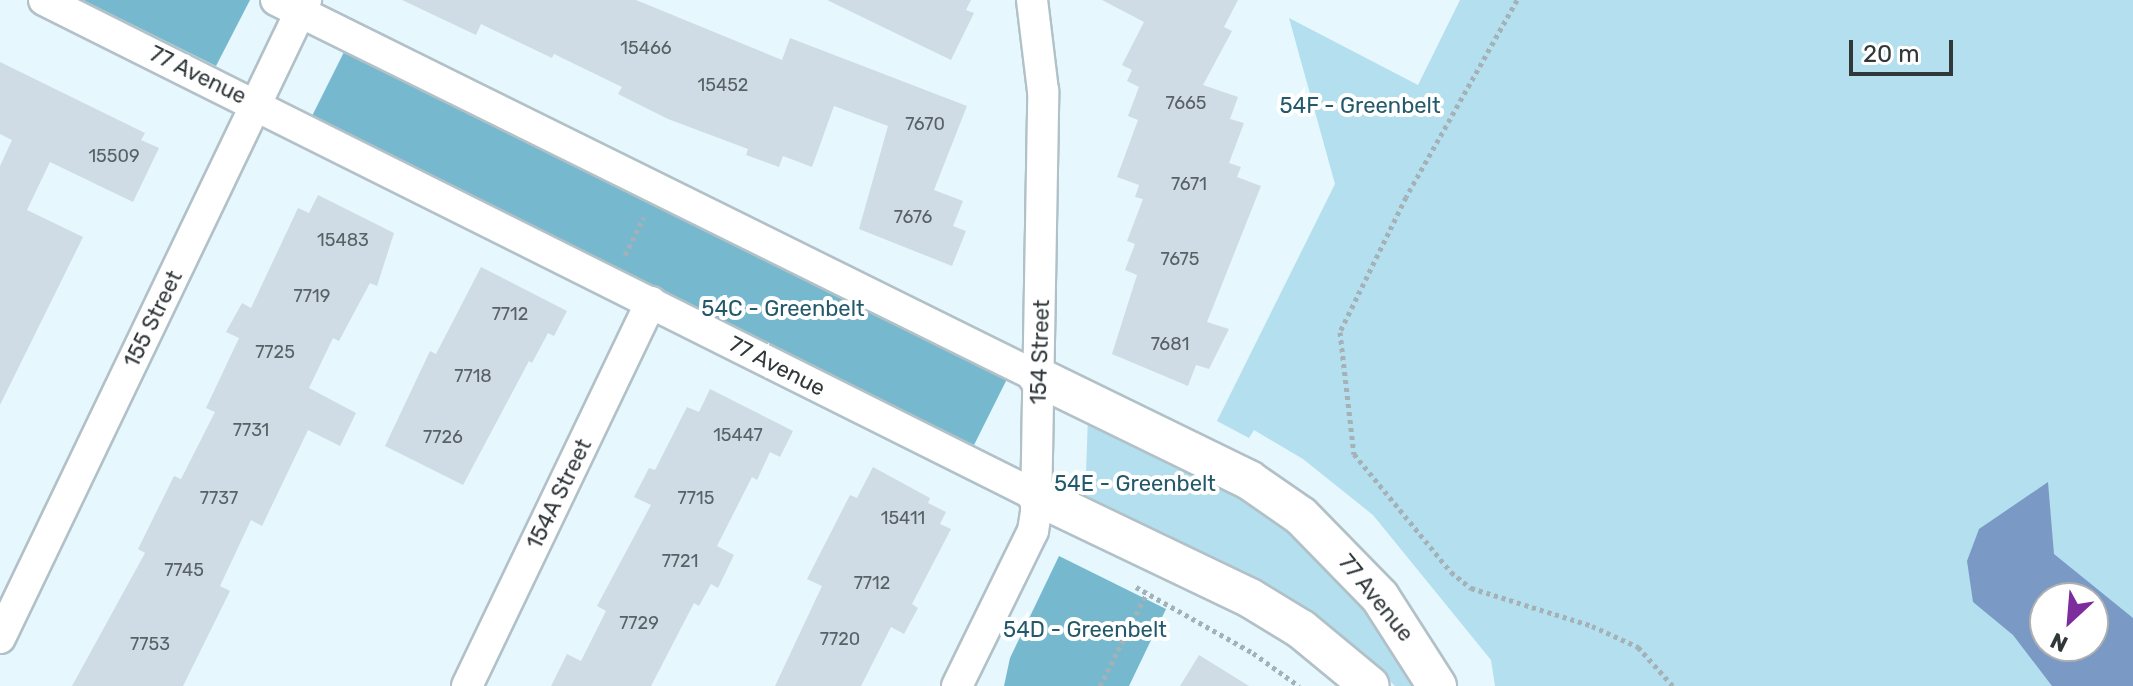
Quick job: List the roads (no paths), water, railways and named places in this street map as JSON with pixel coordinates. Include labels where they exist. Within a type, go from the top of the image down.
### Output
[{"type":"street","name":"77 Avenue","points":[[44,0],[1037,496],[1250,598],[1301,629],[1370,686]]},
{"type":"street","name":"154 Street","points":[[957,686],[1033,531],[1037,496],[1043,91],[1032,0]]},
{"type":"street","name":"77 Avenue","points":[[294,4],[1249,480],[1301,516],[1380,597],[1437,686]]},
{"type":"street","name":"155 Street","points":[[0,638],[257,104],[294,4]]},
{"type":"street","name":"154A Street","points":[[467,686],[651,302]]},
{"type":"park label","name":"54F - Greenbelt","points":[[1360,106]]},
{"type":"park label","name":"54C - Greenbelt","points":[[783,309]]},
{"type":"park label","name":"54E - Greenbelt","points":[[1135,484]]},
{"type":"park label","name":"54D - Greenbelt","points":[[1085,630]]}]
